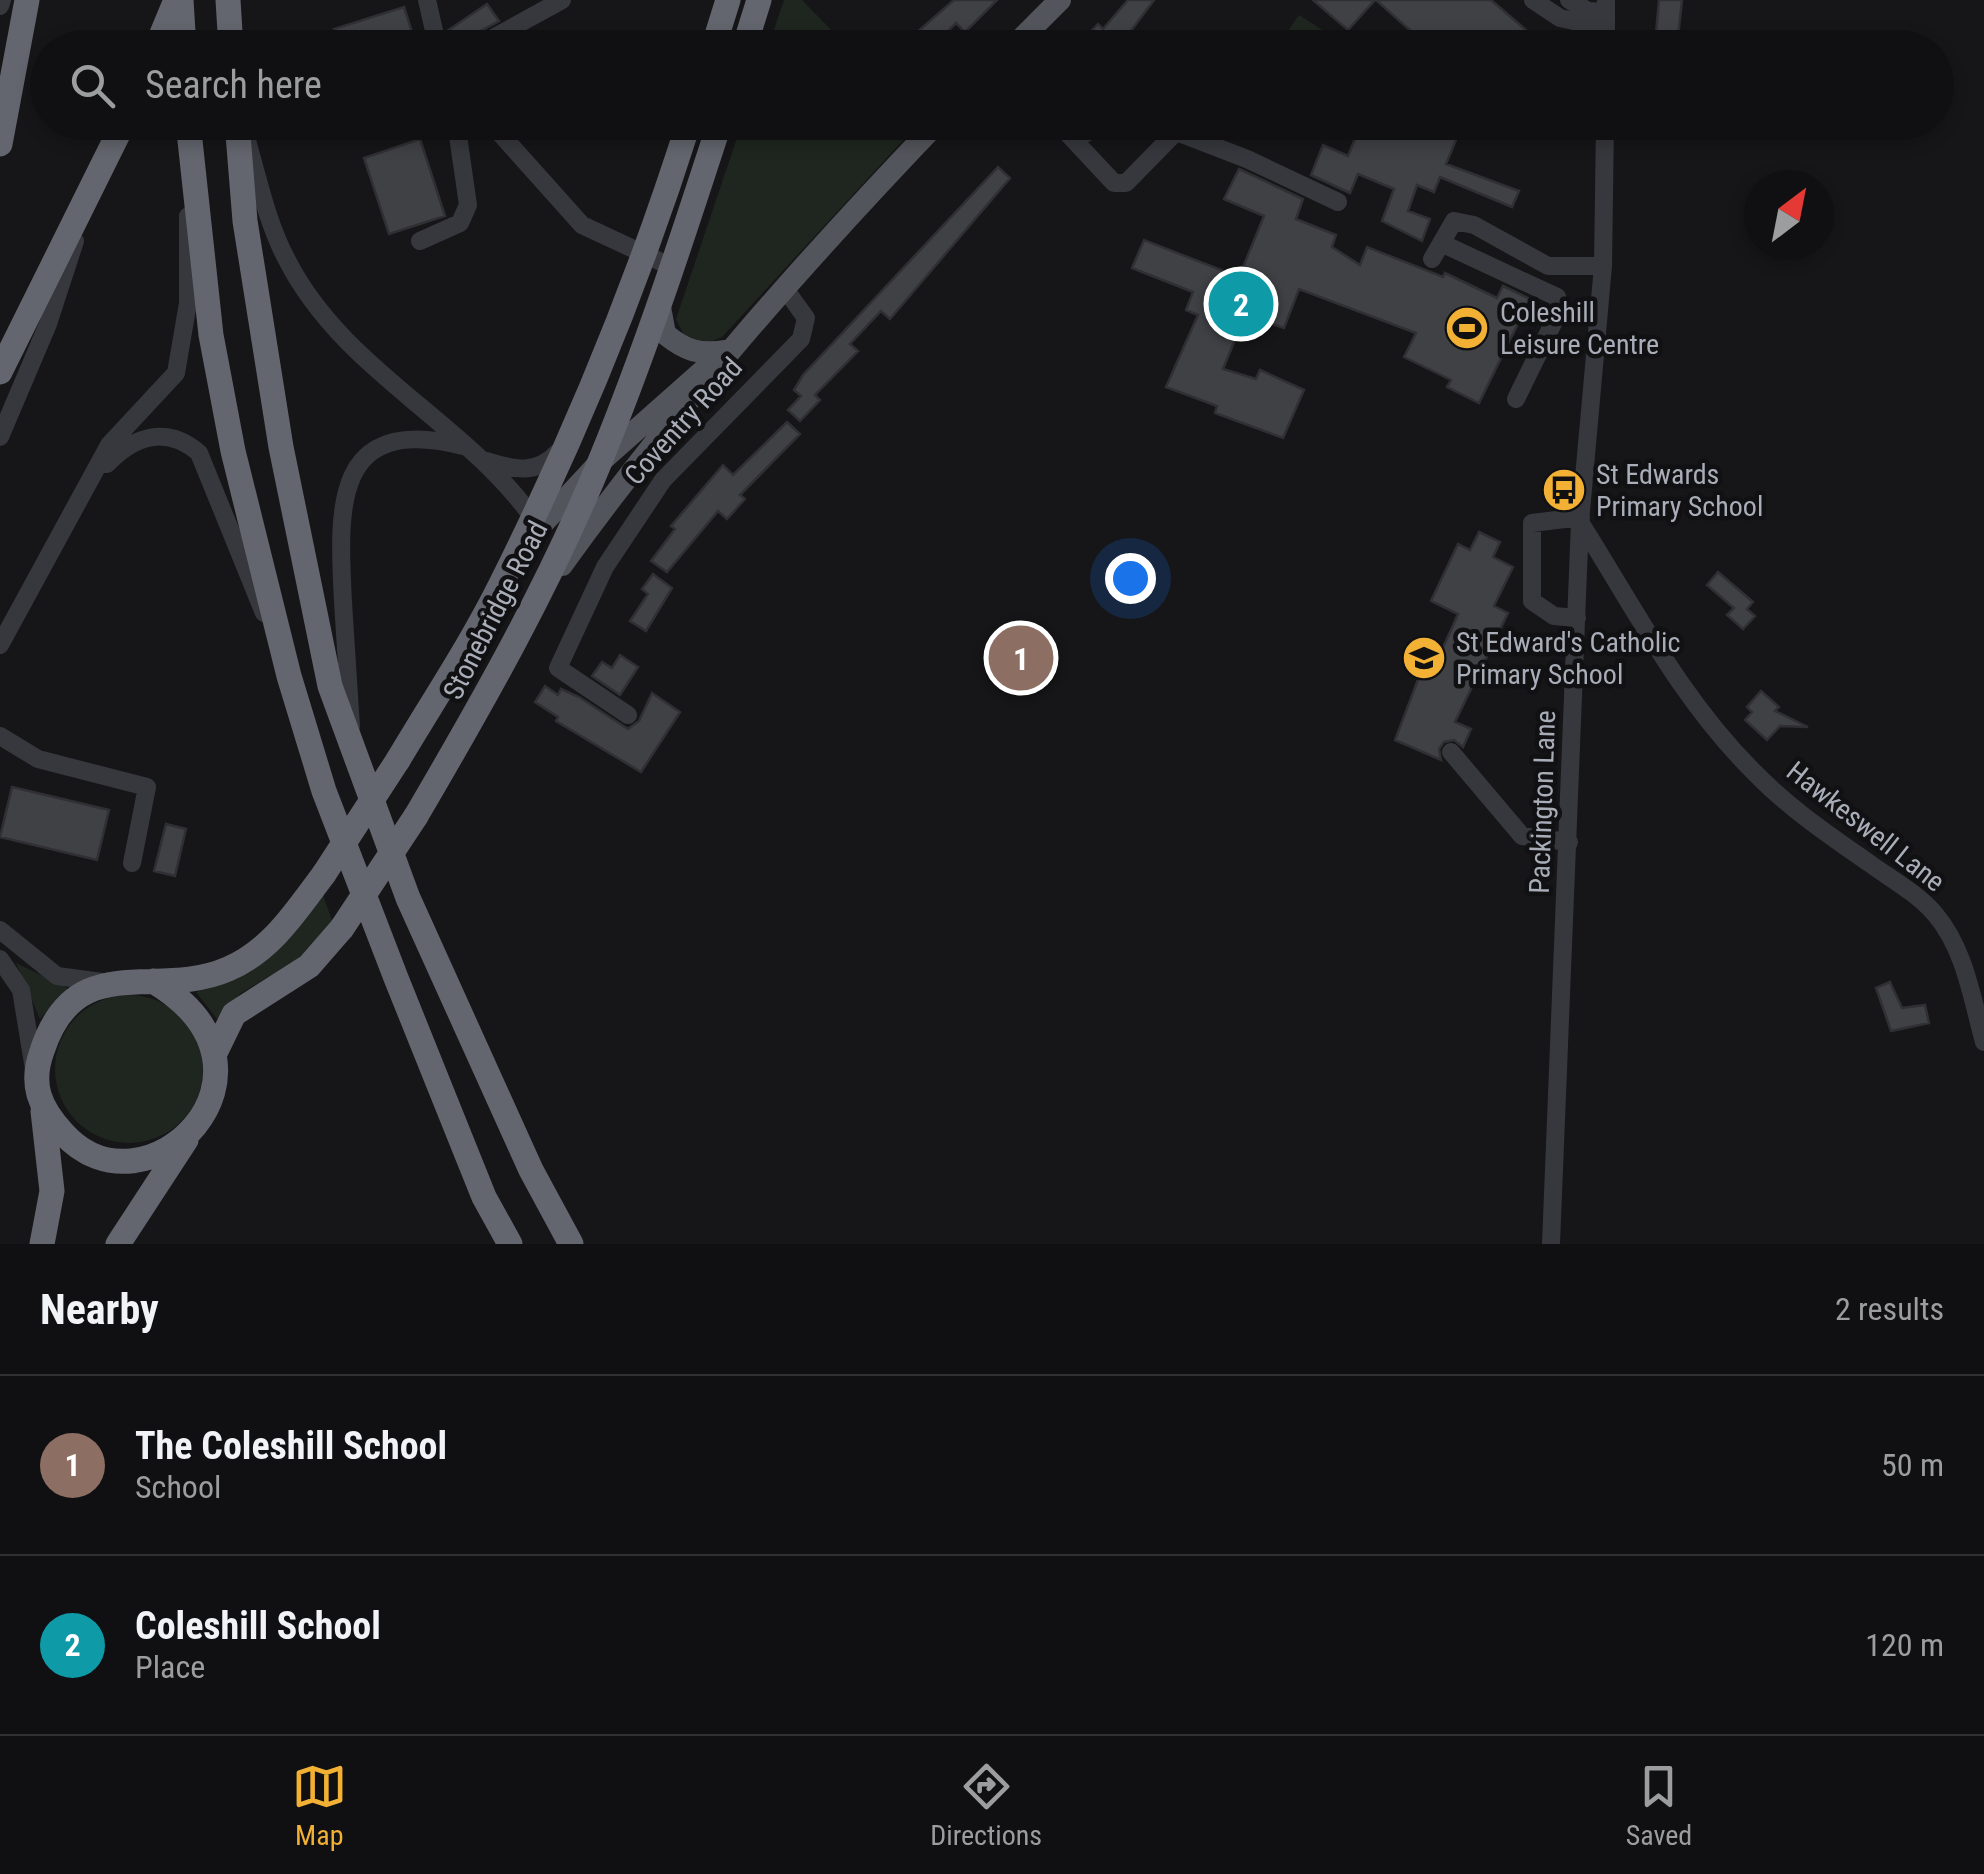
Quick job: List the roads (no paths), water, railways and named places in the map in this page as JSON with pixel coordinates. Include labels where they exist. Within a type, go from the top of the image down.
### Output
[{"type":"highway","points":[[0,144],[27,0]]},
{"type":"highway","points":[[165,30],[179,0]]},
{"type":"highway","points":[[179,0],[182,30]]},
{"type":"highway","points":[[228,0],[230,30]]},
{"type":"highway","points":[[718,30],[728,0]]},
{"type":"highway","points":[[750,30],[759,0]]},
{"type":"highway","points":[[0,372],[116,140]]},
{"type":"highway","points":[[190,140],[212,335],[234,451],[289,676],[324,791],[396,978],[484,1198],[510,1244]]},
{"type":"highway","points":[[240,140],[244,221],[280,447],[330,686],[408,898],[531,1170],[571,1244]]},
{"type":"highway","name":"Stonebridge Road","points":[[153,981],[206,977],[245,961],[282,930],[324,874],[398,760],[500,586],[570,439],[643,256],[683,140]]},
{"type":"highway","name":"Stonebridge Road","points":[[214,1055],[234,1014],[308,966],[342,928],[416,816],[537,599],[600,462],[660,308],[714,140]]},
{"type":"highway","points":[[42,1244],[52,1192],[43,1108],[35,1074],[49,1030],[83,992],[108,982],[153,981],[197,1015],[214,1055],[214,1092],[118,1244]]},
{"type":"highway","points":[[43,1108],[75,1146],[115,1162],[142,1160],[191,1132]]},
{"type":"main road","points":[[1028,30],[1049,4]]},
{"type":"main road","name":"Coventry Road","points":[[730,351],[922,140]]},
{"type":"main road","points":[[660,308],[665,334],[684,350],[703,354],[730,351]]},
{"type":"main road","points":[[500,586],[554,507],[697,372],[730,351]]},
{"type":"main road","points":[[537,599],[625,477],[730,351]]},
{"type":"street","points":[[427,0],[434,30]]},
{"type":"street","points":[[508,30],[562,0]]},
{"type":"street","points":[[1533,0],[1560,18],[1606,22]]},
{"type":"street","points":[[1569,0],[1606,22]]},
{"type":"street","points":[[0,646],[109,445],[176,373],[188,304],[188,140]]},
{"type":"street","points":[[245,140],[274,230],[304,289],[374,368],[487,460],[533,518]]},
{"type":"street","points":[[420,241],[460,223],[468,205],[459,140]]},
{"type":"street","points":[[506,140],[582,225],[672,268]]},
{"type":"street","points":[[1073,140],[1114,184],[1126,183],[1168,140]]},
{"type":"street","points":[[1193,140],[1338,202]]},
{"type":"street","name":"Packington Lane","points":[[1551,1244],[1581,520],[1602,266],[1604,140]]},
{"type":"street","points":[[0,437],[48,324],[89,197]]},
{"type":"street","points":[[1516,399],[1560,302],[1552,293],[1503,271],[1437,251],[1454,221],[1474,225],[1548,266],[1602,266]]},
{"type":"street","points":[[1503,271],[1516,249]]},
{"type":"street","name":"Coventry Road","points":[[628,715],[558,668],[604,567],[663,480],[801,338],[806,318],[785,289]]},
{"type":"street","points":[[90,483],[120,450],[142,438],[164,434],[199,452],[289,676]]},
{"type":"street","points":[[352,746],[340,536],[347,485],[360,464],[399,438],[427,437],[468,447]]},
{"type":"street","points":[[487,460],[526,471],[546,465],[570,439]]},
{"type":"street","points":[[1577,618],[1554,616],[1532,601],[1532,523],[1581,520]]},
{"type":"street","name":"Hawkeswell Lane","points":[[1581,520],[1635,618],[1678,680],[1753,772],[1808,820],[1914,894],[1936,915],[1959,953],[1984,1042]]},
{"type":"street","points":[[0,736],[38,759],[147,787],[132,862]]},
{"type":"street","points":[[1451,752],[1522,836],[1569,842]]},
{"type":"street","points":[[0,930],[58,976],[108,982]]},
{"type":"street","points":[[0,959],[22,990],[35,1074]]},
{"type":"place","name":"Coleshill School","points":[[1241,304]]},
{"type":"place","name":"Coleshill Leisure Centre","points":[[1467,328]]},
{"type":"place","name":"St Edwards Primary School","points":[[1564,490]]},
{"type":"place","name":"The Coleshill School","points":[[1021,658]]},
{"type":"place","name":"St Edward's Catholic Primary School","points":[[1424,658]]}]
